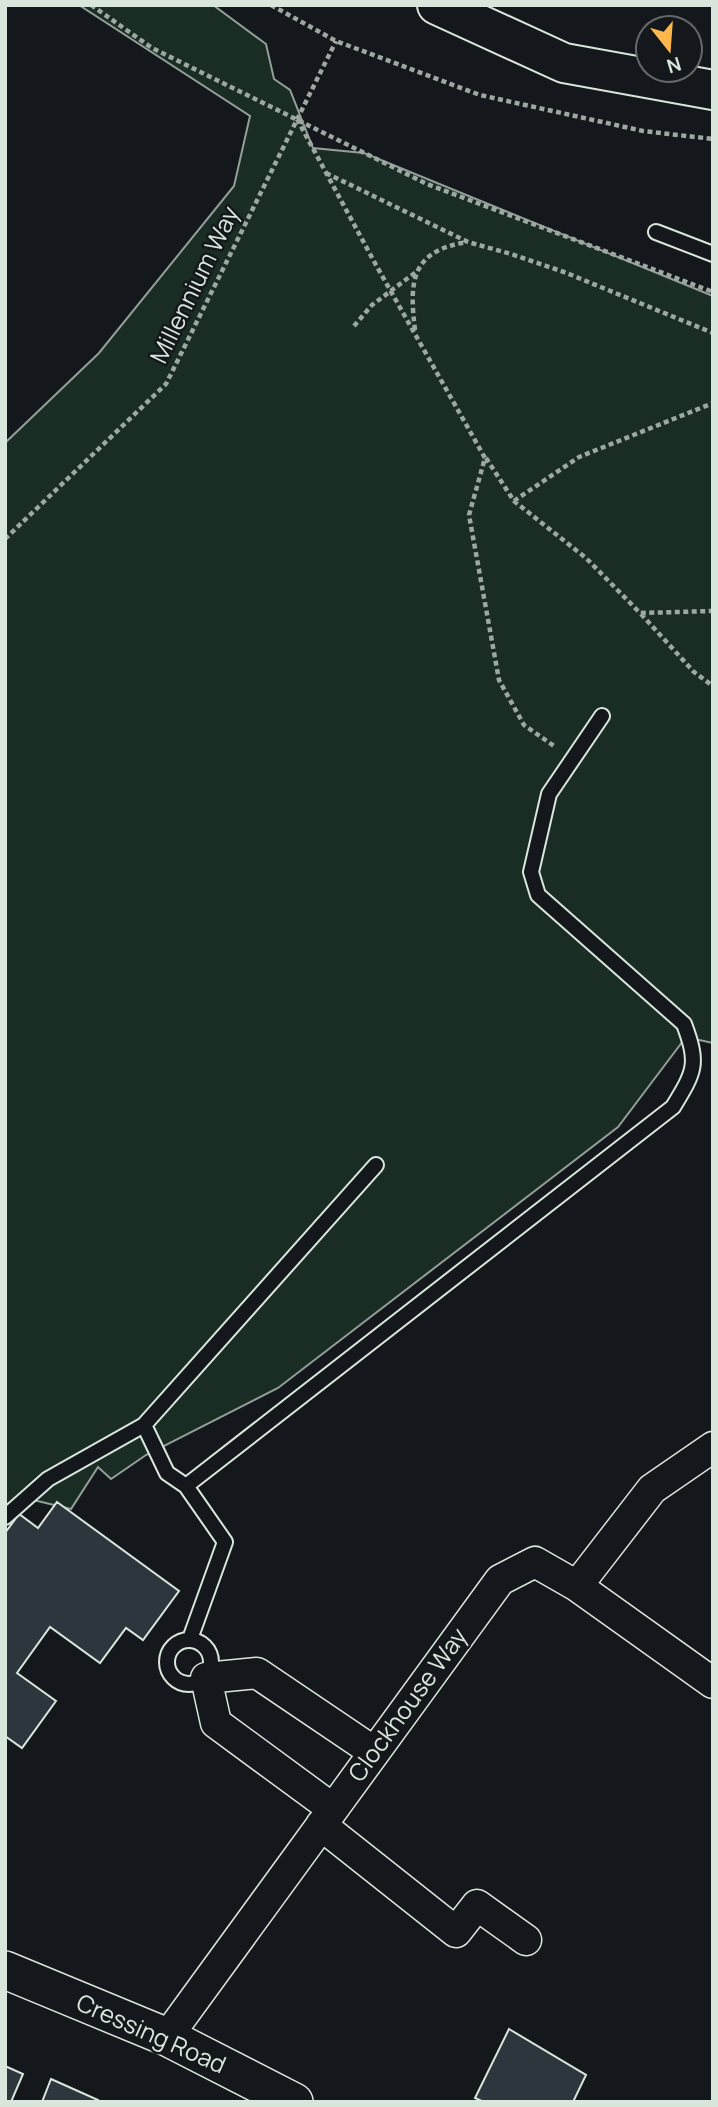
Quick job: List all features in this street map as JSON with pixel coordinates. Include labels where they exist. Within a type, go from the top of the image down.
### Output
[{"type":"main road","points":[[437,5],[564,63],[713,90]]},
{"type":"street","points":[[577,1586],[652,1489],[713,1447]]},
{"type":"street","name":"Clockhouse Way","points":[[167,2037],[500,1580],[535,1562],[577,1586],[713,1683]]},
{"type":"street","points":[[374,1752],[257,1673],[206,1678],[216,1723],[456,1932],[477,1905],[526,1940]]},
{"type":"street","name":"Cressing Road","points":[[5,1970],[167,2037],[294,2102]]},
{"type":"lane","points":[[656,232],[713,254]]},
{"type":"lane","points":[[186,1486],[673,1107],[691,1078],[694,1049],[684,1024],[538,895],[531,872],[549,794],[602,716]]},
{"type":"lane","points":[[5,1517],[48,1479],[144,1425],[376,1165]]},
{"type":"lane","points":[[144,1425],[167,1473],[186,1486],[225,1542],[190,1639]]},
{"type":"lane","points":[[190,1639],[204,1644],[212,1657],[206,1678],[192,1685],[178,1681],[168,1670],[167,1662],[171,1649],[190,1639]]},
{"type":"path","points":[[91,5],[152,48],[427,184],[713,292]]},
{"type":"path","points":[[271,5],[336,41],[480,94],[643,131],[713,139]]},
{"type":"path","name":"Millennium Way","points":[[5,538],[166,384],[336,41]]},
{"type":"path","points":[[297,119],[485,458],[513,501],[586,558],[694,673],[713,686]]},
{"type":"path","points":[[326,173],[468,242],[564,272],[713,332]]},
{"type":"path","points":[[354,326],[372,305],[417,271],[424,260],[442,248],[468,242]]},
{"type":"path","points":[[415,333],[412,302],[417,271]]},
{"type":"path","points":[[513,501],[579,457],[713,403]]},
{"type":"path","points":[[485,458],[468,515],[499,680],[524,725],[573,759]]},
{"type":"path","points":[[640,613],[713,611]]},
{"type":"green space","points":[[79,5],[213,5],[266,44],[274,79],[290,90],[313,148],[364,153],[713,296],[713,1043],[686,1037],[618,1127],[278,1388],[146,1455],[111,1479],[98,1467],[71,1509],[21,1497],[5,1513],[5,443],[99,353],[234,186],[250,116]]},
{"type":"building","points":[[57,1502],[179,1591],[143,1640],[126,1628],[100,1663],[50,1627],[17,1673],[56,1701],[22,1748],[5,1736],[5,1533],[19,1514],[38,1528]]},
{"type":"building","points":[[509,2029],[586,2075],[573,2102],[484,2102],[475,2098]]},
{"type":"building","points":[[5,2066],[23,2074],[11,2102],[5,2102]]},
{"type":"building","points":[[51,2079],[98,2100],[42,2102]]}]
